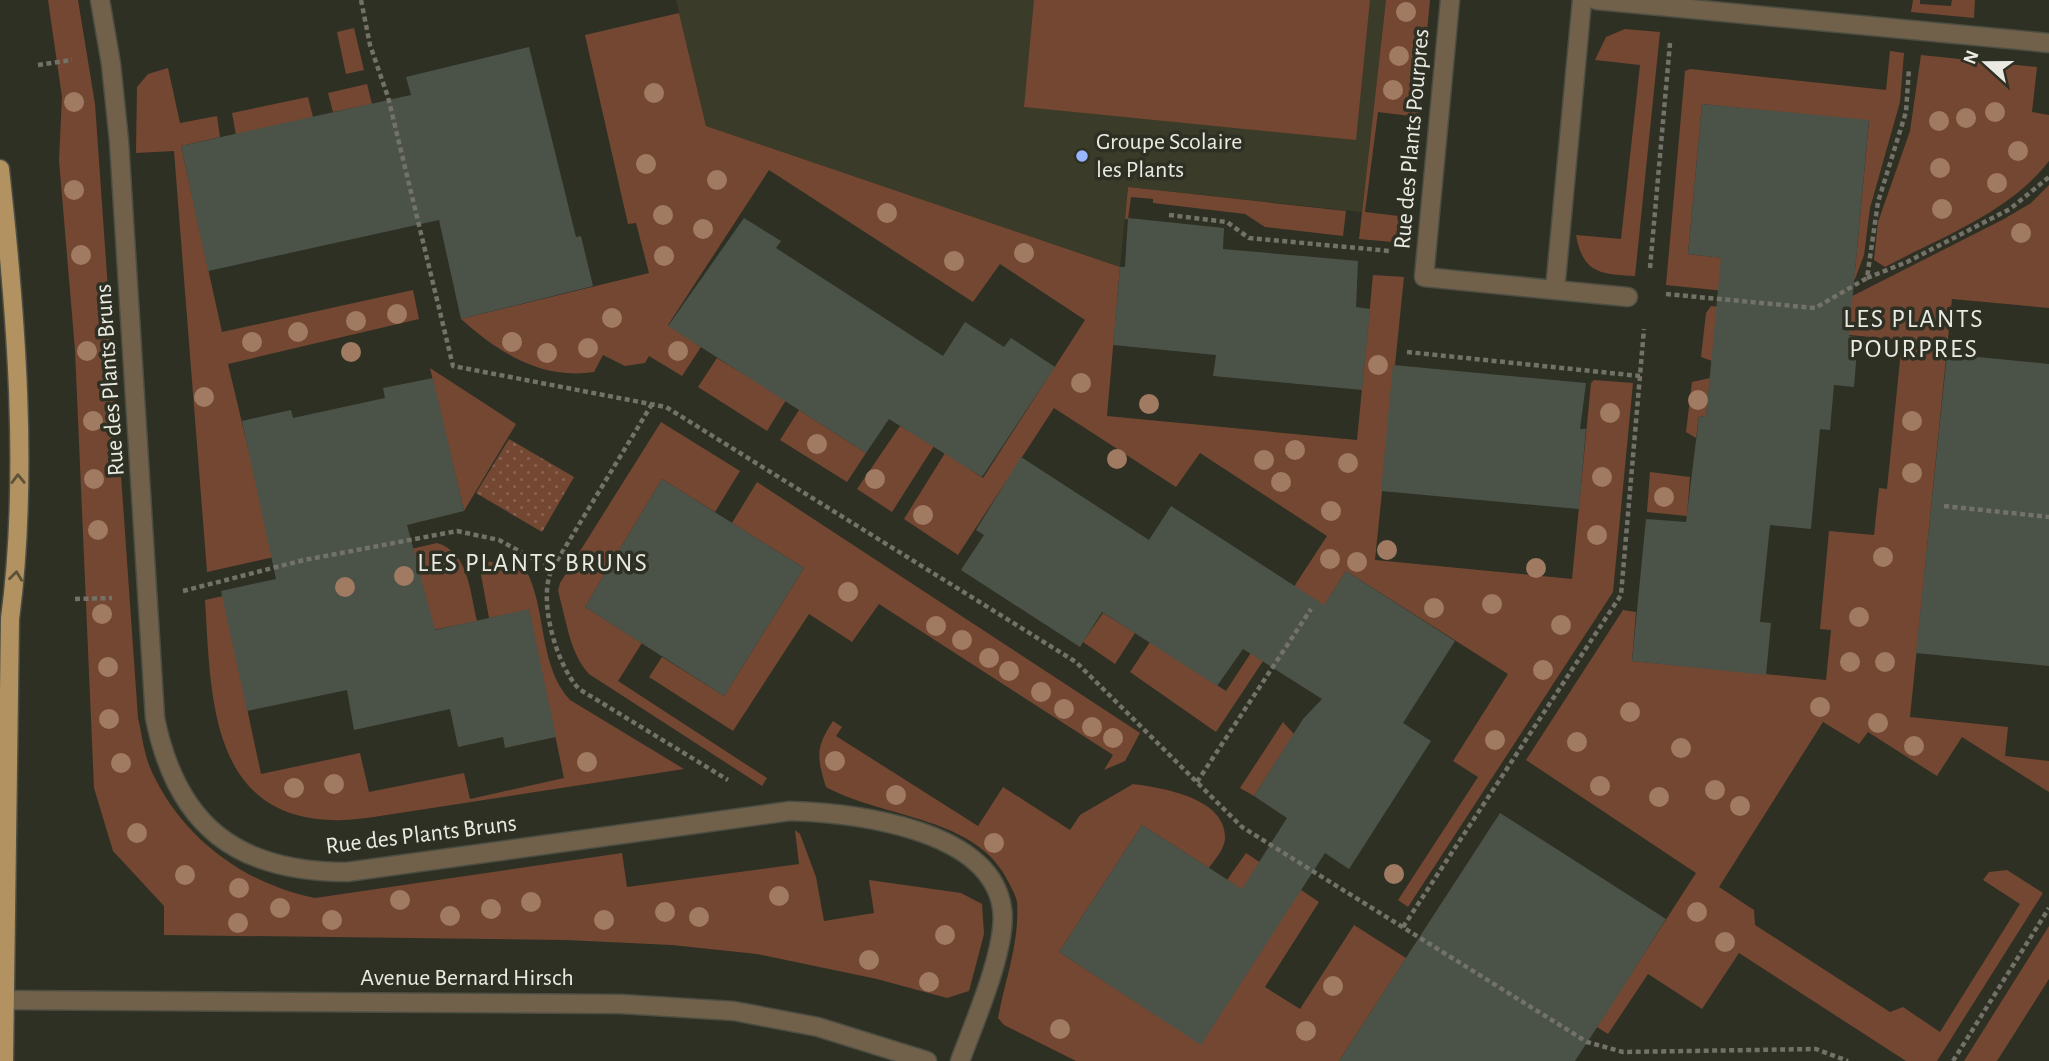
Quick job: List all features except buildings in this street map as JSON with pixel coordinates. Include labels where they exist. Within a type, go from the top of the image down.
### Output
[{"type":"main road","points":[[0,169],[15,366],[19,548],[10,620],[2,1000],[4,1053]]},
{"type":"street","name":"Rue des Plants Bruns","points":[[100,0],[111,64],[119,141],[155,719],[162,752],[177,786],[206,824],[231,847],[254,859],[295,869],[347,872],[790,811],[829,812],[933,836],[959,850],[986,871],[996,888],[1003,909],[1000,939],[960,1061]]},
{"type":"street","name":"Rue des Plants Pourpres","points":[[1450,0],[1424,278],[1628,297]]},
{"type":"street","points":[[1555,290],[1582,0]]},
{"type":"street","points":[[1596,0],[2049,43]]},
{"type":"street","name":"Avenue Bernard Hirsch","points":[[2,1000],[621,1004],[709,1010],[818,1027],[927,1061]]},
{"type":"street","points":[[4,1053],[16,1061]]},
{"type":"path","points":[[361,0],[370,45],[388,97],[453,366],[667,407],[1076,662],[1242,827],[1587,1042],[1623,1052],[1816,1049],[1848,1061]]},
{"type":"path","points":[[1649,279],[1673,7]]},
{"type":"path","points":[[1867,278],[1878,202],[1906,112],[1912,30]]},
{"type":"path","points":[[38,65],[60,62]]},
{"type":"path","points":[[1660,294],[1815,308],[1867,278],[1907,262],[2010,209],[2049,177]]},
{"type":"path","points":[[1170,215],[1227,222],[1249,238],[1426,255]]},
{"type":"path","points":[[1403,927],[1621,595],[1644,325]]},
{"type":"path","points":[[1407,352],[1640,376]]},
{"type":"path","points":[[652,404],[547,580],[547,603],[560,659],[567,676],[579,690],[724,778],[790,811]]},
{"type":"path","points":[[1944,506],[2049,517]]},
{"type":"path","points":[[149,597],[210,586],[304,560],[457,531],[499,540],[552,569]]},
{"type":"path","points":[[75,599],[96,598]]},
{"type":"path","points":[[1197,782],[1311,610]]},
{"type":"path","points":[[1953,1061],[2049,908]]},
{"type":"path","points":[[1686,1061],[1687,1051]]},
{"type":"shaded area","points":[[48,0],[78,0],[95,104],[138,718],[151,770],[179,816],[197,836],[218,854],[264,882],[315,898],[622,853],[627,887],[799,864],[795,830],[800,834],[816,877],[824,921],[874,913],[869,880],[961,893],[982,904],[984,934],[969,991],[947,998],[877,979],[757,954],[672,945],[566,940],[164,935],[164,906],[113,851],[94,788],[75,350],[59,160],[62,97]]},
{"type":"shaded area","name":"Groupe Scolaire les Plants","points":[[676,0],[1386,0],[1362,212],[1128,187],[1120,267],[706,126]]},
{"type":"shaded area","points":[[1034,0],[1370,0],[1356,140],[1024,107]]},
{"type":"shaded area","points":[[1386,0],[1430,0],[1419,117],[1378,112],[1365,212],[1407,217],[1404,243],[1359,239]]},
{"type":"shaded area","points":[[1913,0],[1920,0],[1920,4],[1951,6],[1952,0],[1975,0],[1974,18],[1911,12]]},
{"type":"shaded area","points":[[679,13],[706,126],[1120,267],[1107,416],[1357,440],[1373,275],[1404,277],[1375,560],[1572,579],[1591,383],[1594,380],[1633,383],[1613,592],[1408,907],[1398,900],[1478,777],[1453,761],[1508,674],[1346,571],[1323,607],[1306,596],[1216,732],[1130,672],[1150,642],[1226,691],[1327,536],[1200,453],[1176,487],[1054,408],[958,555],[904,519],[945,453],[983,478],[1085,320],[1000,264],[973,302],[769,170],[668,325],[701,347],[682,376],[649,356],[645,363],[625,366],[603,355],[594,372],[556,372],[522,361],[505,352],[461,319],[649,273],[636,223],[628,224],[585,35]]},
{"type":"shaded area","points":[[354,28],[364,70],[346,74],[337,32]]},
{"type":"shaded area","points":[[1625,29],[1660,32],[1635,276],[1603,272],[1589,265],[1583,258],[1576,235],[1621,239],[1640,65],[1595,60],[1606,37]]},
{"type":"shaded area","points":[[1890,51],[1904,53],[1900,102],[1870,208],[1864,255],[1855,279],[1815,300],[1770,262],[1855,271],[1869,121],[1702,104],[1688,254],[1748,261],[1744,293],[1666,285],[1685,71],[1690,69],[1886,90]]},
{"type":"shaded area","points":[[1921,55],[2037,67],[2032,112],[2049,115],[2049,161],[2033,179],[1994,209],[1885,267],[1874,260],[1878,222],[1910,131]]},
{"type":"shaded area","points":[[168,68],[180,123],[217,116],[220,137],[181,146],[222,332],[413,290],[419,319],[228,364],[274,557],[207,572],[174,151],[136,153],[137,87],[148,74]]},
{"type":"shaded area","points":[[367,84],[372,104],[333,112],[328,93]]},
{"type":"shaded area","points":[[308,97],[313,117],[236,135],[232,113]]},
{"type":"shaded area","points":[[2049,185],[2049,308],[1952,299],[1910,717],[2008,727],[2005,756],[2049,761],[2049,792],[1962,737],[1937,776],[1868,732],[1859,744],[1823,722],[1719,887],[1754,910],[1755,925],[1890,1012],[1903,1007],[1940,1032],[2020,904],[1983,880],[1989,872],[2007,870],[2043,893],[1937,1061],[1906,1061],[1739,953],[1702,1009],[1648,974],[1608,1034],[1597,1027],[1696,873],[1526,760],[1623,610],[1636,612],[1632,661],[1826,680],[1831,630],[1820,629],[1829,531],[1874,535],[1879,488],[1887,489],[1902,340],[1839,334],[1712,361],[1701,357],[1706,313],[1711,306],[1813,316],[2004,219],[2031,203]]},
{"type":"shaded area","points":[[1128,187],[1346,211],[1343,236],[1265,227],[1245,214],[1153,203],[1153,199],[1131,197],[1128,219],[1125,219]]},
{"type":"shaded area","points":[[717,358],[786,400],[767,431],[698,387]]},
{"type":"shaded area","points":[[430,368],[516,424],[464,511]]},
{"type":"shaded area","points":[[1710,378],[1706,417],[1699,416],[1696,438],[1686,432],[1692,382]]},
{"type":"shaded area","points":[[799,410],[866,453],[847,482],[780,440]]},
{"type":"shaded area","points":[[661,422],[740,471],[715,512],[662,479],[585,607],[642,643],[618,681],[767,778],[762,786],[589,674],[577,656],[569,634],[558,591],[560,583]]},
{"type":"shaded area","points":[[900,426],[934,446],[892,512],[857,489]]},
{"type":"shaded area","points":[[509,439],[574,477],[542,532],[476,493]]},
{"type":"shaded area","points":[[1650,472],[1690,477],[1687,516],[1647,512]]},
{"type":"shaded area","points":[[757,482],[1140,733],[1125,761],[1104,770],[1113,755],[879,604],[852,642],[809,614],[733,731],[649,677],[662,657],[724,696],[804,568],[732,523]]},
{"type":"shaded area","points":[[437,543],[448,548],[462,564],[470,586],[477,621],[433,630],[385,555]]},
{"type":"shaded area","points":[[485,561],[519,566],[526,570],[533,586],[553,671],[570,700],[684,769],[350,820],[332,820],[291,813],[261,797],[239,773],[224,743],[215,709],[210,672],[205,600],[223,596],[261,774],[360,753],[369,792],[464,773],[470,799],[564,778],[529,610],[489,618],[481,575]]},
{"type":"shaded area","points":[[1103,613],[1135,633],[1115,664],[1083,642]]},
{"type":"shaded area","points":[[833,721],[842,727],[836,736],[978,826],[1003,787],[1070,830],[1080,815],[1133,784],[1176,792],[1205,805],[1216,814],[1223,825],[1225,839],[1221,851],[1209,868],[1142,825],[1059,952],[1201,1044],[1283,917],[1227,880],[1246,853],[1319,902],[1265,987],[1300,1009],[1354,925],[1406,958],[1339,1061],[1076,1061],[1004,1025],[998,1018],[1014,946],[1017,902],[995,861],[975,844],[953,832],[849,798],[826,787],[819,753],[823,738]]},
{"type":"shaded area","points":[[1283,722],[1294,734],[1254,796],[1240,788]]},
{"type":"shaded area","points":[[2049,926],[2049,979],[1997,1061],[1964,1061]]},
{"type":"place","name":"Groupe Scolaire les Plants","points":[[1082,156]]},
{"type":"district","name":"LES PLANTS POURPRES","points":[[1914,334]]},
{"type":"district","name":"LES PLANTS BRUNS","points":[[533,563]]}]
